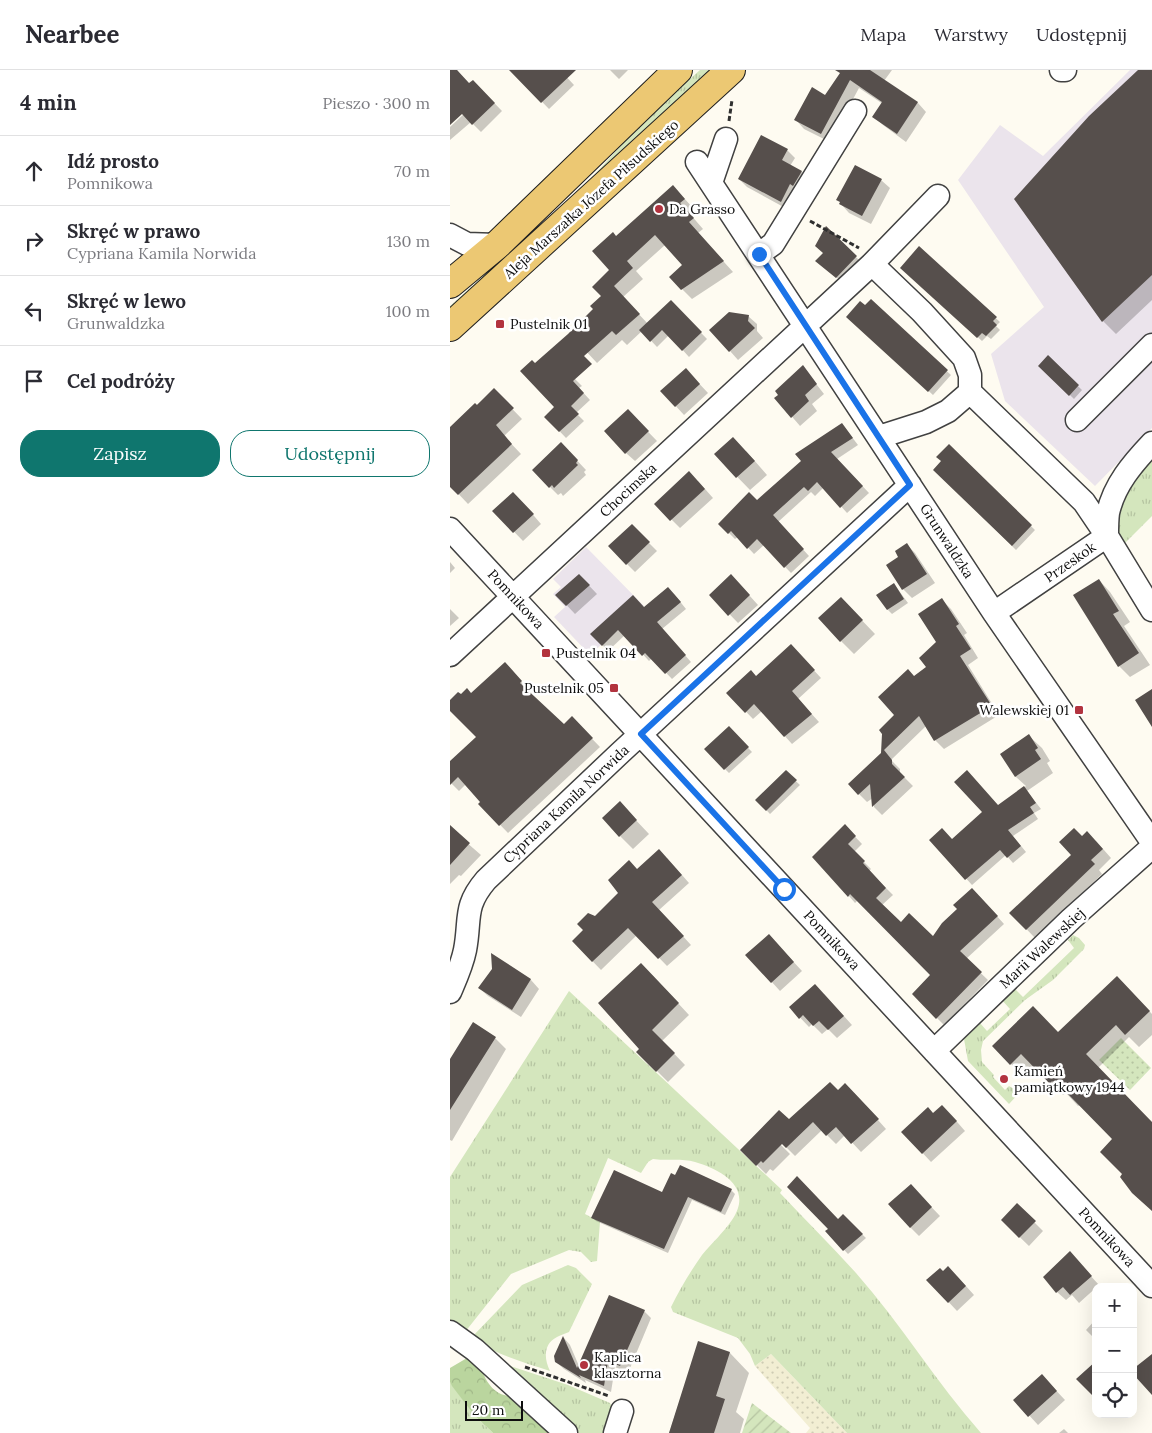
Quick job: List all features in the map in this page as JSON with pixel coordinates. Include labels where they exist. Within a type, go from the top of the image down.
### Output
[{"type":"main road","points":[[450,284],[496,245],[678,70]]},
{"type":"main road","name":"Aleja Marszałka Józefa Piłsudskiego","points":[[450,327],[732,82]]},
{"type":"street","points":[[759,254],[773,244],[855,111]]},
{"type":"street","points":[[711,183],[726,139]]},
{"type":"street","name":"Grunwaldzka","points":[[697,162],[994,613],[1152,842]]},
{"type":"street","name":"Chocimska","points":[[450,655],[872,264],[938,196]]},
{"type":"street","points":[[450,235],[467,244],[496,245]]},
{"type":"street","points":[[872,264],[922,312],[964,358],[970,376],[970,392],[1084,502],[1152,610]]},
{"type":"street","points":[[1077,420],[1152,345]]},
{"type":"street","points":[[879,437],[933,419],[948,411],[970,392]]},
{"type":"street","name":"Przeskok","points":[[994,613],[1107,536],[1108,514],[1117,489],[1126,473],[1152,443]]},
{"type":"street","name":"Cypriana Kamila Norwida","points":[[450,992],[465,950],[468,913],[475,893],[486,880],[910,485]]},
{"type":"street","name":"Pomnikowa","points":[[450,528],[1152,1286]]},
{"type":"street","name":"Marii Walewskiej","points":[[934,1050],[1071,919],[1152,847]]},
{"type":"street","points":[[450,1332],[475,1350],[566,1433]]},
{"type":"street","points":[[615,1433],[622,1411]]},
{"type":"path","points":[[726,139],[732,82]]},
{"type":"path","points":[[793,212],[858,246],[872,264]]},
{"type":"path","points":[[518,1364],[613,1398],[622,1411]]},
{"type":"shaded area","points":[[1130,70],[1152,70],[1152,428],[1095,486],[1005,401],[991,354],[1044,307],[958,180],[1000,125],[1043,156]]},
{"type":"shaded area","points":[[586,547],[644,606],[590,655],[554,617],[565,607],[553,594],[561,587],[553,579]]},
{"type":"shaded area","points":[[771,1354],[847,1433],[806,1433],[810,1428],[755,1366]]},
{"type":"green space","points":[[700,70],[714,70],[450,313],[450,306],[587,183],[646,118]]},
{"type":"green space","points":[[1152,453],[1152,516],[1125,543],[1117,530],[1119,501]]},
{"type":"green space","points":[[1073,935],[1079,938],[1085,945],[1084,949],[1053,980],[1025,1000],[983,1041],[981,1050],[982,1062],[994,1075],[993,1077],[1005,1090],[1009,1086],[1017,1091],[1023,1089],[1009,1104],[968,1061],[964,1039],[980,1023],[987,1031],[1010,1009],[1000,998],[1012,986],[1023,997],[1074,948],[1068,940]]},
{"type":"green space","points":[[569,991],[782,1190],[780,1193],[872,1292],[981,1433],[847,1433],[771,1354],[755,1366],[750,1354],[738,1338],[673,1312],[671,1307],[685,1281],[702,1255],[732,1220],[738,1209],[739,1199],[737,1190],[732,1182],[724,1175],[705,1165],[690,1161],[653,1159],[648,1162],[641,1173],[608,1158],[585,1214],[600,1222],[597,1261],[591,1262],[581,1252],[569,1250],[511,1274],[465,1332],[450,1321],[450,1177]]},
{"type":"green space","points":[[1121,1038],[1151,1068],[1130,1090],[1099,1060]]},
{"type":"green space","points":[[568,1265],[576,1268],[592,1284],[569,1332],[552,1340],[547,1348],[546,1357],[550,1371],[490,1349],[472,1337],[522,1285]]},
{"type":"green space","points":[[467,1358],[481,1365],[482,1371],[491,1387],[501,1394],[513,1396],[552,1433],[493,1433],[474,1415],[450,1382],[450,1368]]},
{"type":"green space","points":[[507,1365],[568,1385],[610,1403],[612,1407],[606,1433],[578,1433],[507,1368]]},
{"type":"green space","points":[[450,1382],[474,1415],[493,1433],[450,1433]]},
{"type":"green space","points":[[752,1403],[791,1433],[742,1433]]},
{"type":"building","points":[[450,70],[457,70],[469,83],[473,80],[495,103],[472,125],[462,114],[450,125]]},
{"type":"building","points":[[509,70],[576,70],[541,103]]},
{"type":"building","points":[[835,70],[870,70],[918,102],[897,134],[872,117],[882,102],[850,80],[821,134],[794,120],[812,87],[825,95],[840,73]]},
{"type":"building","points":[[1138,70],[1152,70],[1152,275],[1102,322],[1014,199],[1089,116]]},
{"type":"building","points":[[761,135],[788,149],[782,160],[802,171],[793,186],[790,184],[781,202],[738,179]]},
{"type":"building","points":[[855,165],[882,179],[862,216],[839,204],[840,202],[836,200]]},
{"type":"building","points":[[673,185],[685,199],[680,203],[694,218],[689,222],[724,261],[681,290],[669,277],[682,265],[655,235],[627,261],[633,268],[614,286],[640,314],[616,335],[612,331],[584,356],[592,364],[573,381],[584,393],[571,406],[579,414],[559,432],[544,417],[554,407],[520,371],[532,360],[535,363],[568,334],[593,309],[590,306],[601,296],[592,287],[609,270],[592,251],[613,232],[616,236]]},
{"type":"building","points":[[826,226],[857,256],[836,278],[815,261],[823,253],[815,246]]},
{"type":"building","points":[[919,246],[997,317],[993,321],[997,325],[986,336],[982,333],[977,338],[900,268]]},
{"type":"building","points":[[871,299],[948,370],[928,392],[846,317],[860,301],[865,305]]},
{"type":"building","points":[[671,300],[702,332],[682,351],[662,330],[650,342],[639,330]]},
{"type":"building","points":[[729,312],[749,315],[748,321],[755,328],[729,352],[709,330]]},
{"type":"building","points":[[1048,355],[1079,385],[1069,396],[1038,366]]},
{"type":"building","points":[[803,365],[817,384],[805,395],[809,401],[791,418],[774,398],[778,395],[775,391]]},
{"type":"building","points":[[686,368],[700,384],[675,407],[660,391]]},
{"type":"building","points":[[494,388],[514,408],[496,425],[512,444],[458,495],[450,487],[450,427]]},
{"type":"building","points":[[628,409],[649,431],[625,454],[604,431]]},
{"type":"building","points":[[842,423],[853,438],[831,452],[863,486],[840,508],[817,482],[808,491],[804,487],[773,515],[804,549],[784,568],[757,539],[747,549],[731,531],[728,534],[718,524],[749,492],[757,500],[801,461],[795,454]]},
{"type":"building","points":[[733,437],[755,461],[736,478],[714,454]]},
{"type":"building","points":[[561,442],[578,460],[576,463],[578,465],[554,488],[552,485],[549,488],[532,470]]},
{"type":"building","points":[[949,444],[1032,525],[1012,546],[933,470],[941,461],[936,457]]},
{"type":"building","points":[[689,471],[705,489],[670,521],[654,504]]},
{"type":"building","points":[[513,492],[534,514],[513,533],[492,511]]},
{"type":"building","points":[[632,524],[650,542],[626,565],[608,546]]},
{"type":"building","points":[[907,543],[927,574],[902,590],[886,565],[898,557],[895,551]]},
{"type":"building","points":[[579,574],[590,585],[566,606],[555,595]]},
{"type":"building","points":[[731,574],[750,595],[728,616],[709,595]]},
{"type":"building","points":[[1099,579],[1119,611],[1113,614],[1139,653],[1118,667],[1073,595]]},
{"type":"building","points":[[894,583],[904,599],[887,610],[876,595]]},
{"type":"building","points":[[668,587],[681,602],[657,622],[686,655],[665,674],[645,653],[642,656],[618,630],[602,646],[590,634],[633,595],[644,607]]},
{"type":"building","points":[[841,597],[863,620],[840,642],[818,618]]},
{"type":"building","points":[[942,598],[959,624],[956,626],[971,649],[960,656],[992,706],[934,741],[919,716],[884,750],[892,760],[892,764],[905,777],[872,807],[870,784],[858,795],[848,784],[881,753],[882,734],[879,730],[894,715],[878,697],[908,669],[914,676],[926,667],[919,658],[936,642],[918,614]]},
{"type":"building","points":[[791,644],[815,670],[792,691],[812,714],[784,737],[754,704],[745,713],[726,693],[751,670],[756,676]]},
{"type":"building","points":[[505,662],[522,681],[520,683],[564,724],[572,716],[593,738],[499,826],[478,804],[480,802],[458,777],[450,785],[450,761],[476,737],[450,711],[450,700],[458,692],[461,694],[467,688],[471,693]]},
{"type":"building","points":[[1152,689],[1152,727],[1135,700]]},
{"type":"building","points":[[729,726],[749,747],[724,770],[704,749]]},
{"type":"building","points":[[1029,734],[1038,748],[1035,750],[1041,759],[1015,777],[1000,754]]},
{"type":"building","points":[[786,770],[797,780],[766,811],[755,800]]},
{"type":"building","points":[[967,770],[998,805],[1024,786],[1036,803],[1030,807],[1034,813],[1008,830],[1021,846],[1007,858],[1000,850],[965,880],[929,840],[942,828],[952,839],[982,812],[954,782]]},
{"type":"building","points":[[620,801],[637,820],[619,837],[602,818]]},
{"type":"building","points":[[845,824],[856,836],[848,844],[865,861],[863,863],[886,888],[876,898],[901,922],[909,913],[933,936],[942,923],[957,909],[953,905],[972,888],[998,916],[960,951],[982,972],[936,1019],[912,994],[930,975],[850,894],[848,897],[812,857]]},
{"type":"building","points":[[450,825],[470,843],[450,865]]},
{"type":"building","points":[[1074,828],[1082,836],[1087,831],[1103,849],[1091,860],[1095,864],[1026,930],[1009,913],[1071,855],[1059,842]]},
{"type":"building","points":[[659,849],[682,875],[652,902],[684,936],[658,959],[628,928],[592,962],[572,941],[583,930],[577,924],[588,913],[595,916],[618,893],[608,880],[629,860],[637,869]]},
{"type":"building","points":[[769,934],[794,962],[771,983],[745,955]]},
{"type":"building","points":[[491,953],[531,979],[512,1010],[478,988],[492,969]]},
{"type":"building","points":[[641,963],[679,1003],[652,1030],[675,1053],[656,1072],[636,1052],[639,1049],[598,1003]]},
{"type":"building","points":[[1117,976],[1150,1011],[1125,1035],[1116,1025],[1086,1054],[1152,1122],[1152,1211],[1132,1193],[1120,1177],[1122,1174],[1100,1152],[1112,1139],[1066,1092],[1065,1094],[1052,1081],[1050,1084],[1021,1054],[1010,1065],[992,1046],[1033,1006],[1058,1032]]},
{"type":"building","points":[[815,984],[844,1016],[828,1030],[819,1021],[813,1026],[803,1015],[799,1019],[789,1007]]},
{"type":"building","points":[[473,1022],[496,1037],[450,1110],[450,1059]]},
{"type":"building","points":[[830,1082],[838,1090],[845,1083],[879,1119],[851,1144],[836,1127],[826,1136],[813,1122],[786,1148],[782,1144],[763,1163],[761,1161],[756,1166],[740,1150],[779,1110],[789,1119]]},
{"type":"building","points":[[942,1105],[957,1121],[922,1154],[901,1132],[928,1107],[933,1113]]},
{"type":"building","points":[[680,1165],[732,1189],[721,1212],[688,1197],[664,1249],[591,1218],[614,1170],[662,1192],[671,1173],[675,1175]]},
{"type":"building","points":[[797,1176],[838,1219],[843,1214],[863,1234],[843,1251],[825,1231],[828,1229],[787,1187]]},
{"type":"building","points":[[911,1184],[932,1207],[910,1228],[888,1204]]},
{"type":"building","points":[[1017,1203],[1036,1221],[1019,1238],[1001,1220]]},
{"type":"building","points":[[1070,1251],[1092,1276],[1070,1295],[1063,1287],[1056,1293],[1043,1277]]},
{"type":"building","points":[[948,1266],[966,1286],[948,1303],[926,1280],[940,1268],[943,1271]]},
{"type":"building","points":[[609,1295],[645,1310],[620,1366],[608,1361],[604,1386],[579,1375],[581,1378],[555,1362],[554,1356],[563,1336],[577,1368]]},
{"type":"building","points":[[698,1341],[730,1352],[716,1396],[725,1399],[714,1433],[669,1433]]},
{"type":"building","points":[[1152,1354],[1152,1395],[1137,1378],[1137,1366]]},
{"type":"building","points":[[1092,1365],[1092,1395],[1076,1379]]},
{"type":"building","points":[[1042,1374],[1057,1391],[1028,1417],[1013,1400]]},
{"type":"place","name":"Da Grasso","points":[[659,209]]},
{"type":"place","name":"Pustelnik 01","points":[[500,324]]},
{"type":"place","name":"Pustelnik 04","points":[[546,653]]},
{"type":"place","name":"Pustelnik 05","points":[[614,688]]},
{"type":"place","name":"Walewskiej 01","points":[[1079,710]]},
{"type":"place","name":"Kamień pamiątkowy 1944","points":[[1004,1079]]},
{"type":"place","name":"Kaplica klasztorna","points":[[584,1365]]},
{"type":"route","points":[[759,254],[910,485],[641,734],[784,889]]}]
